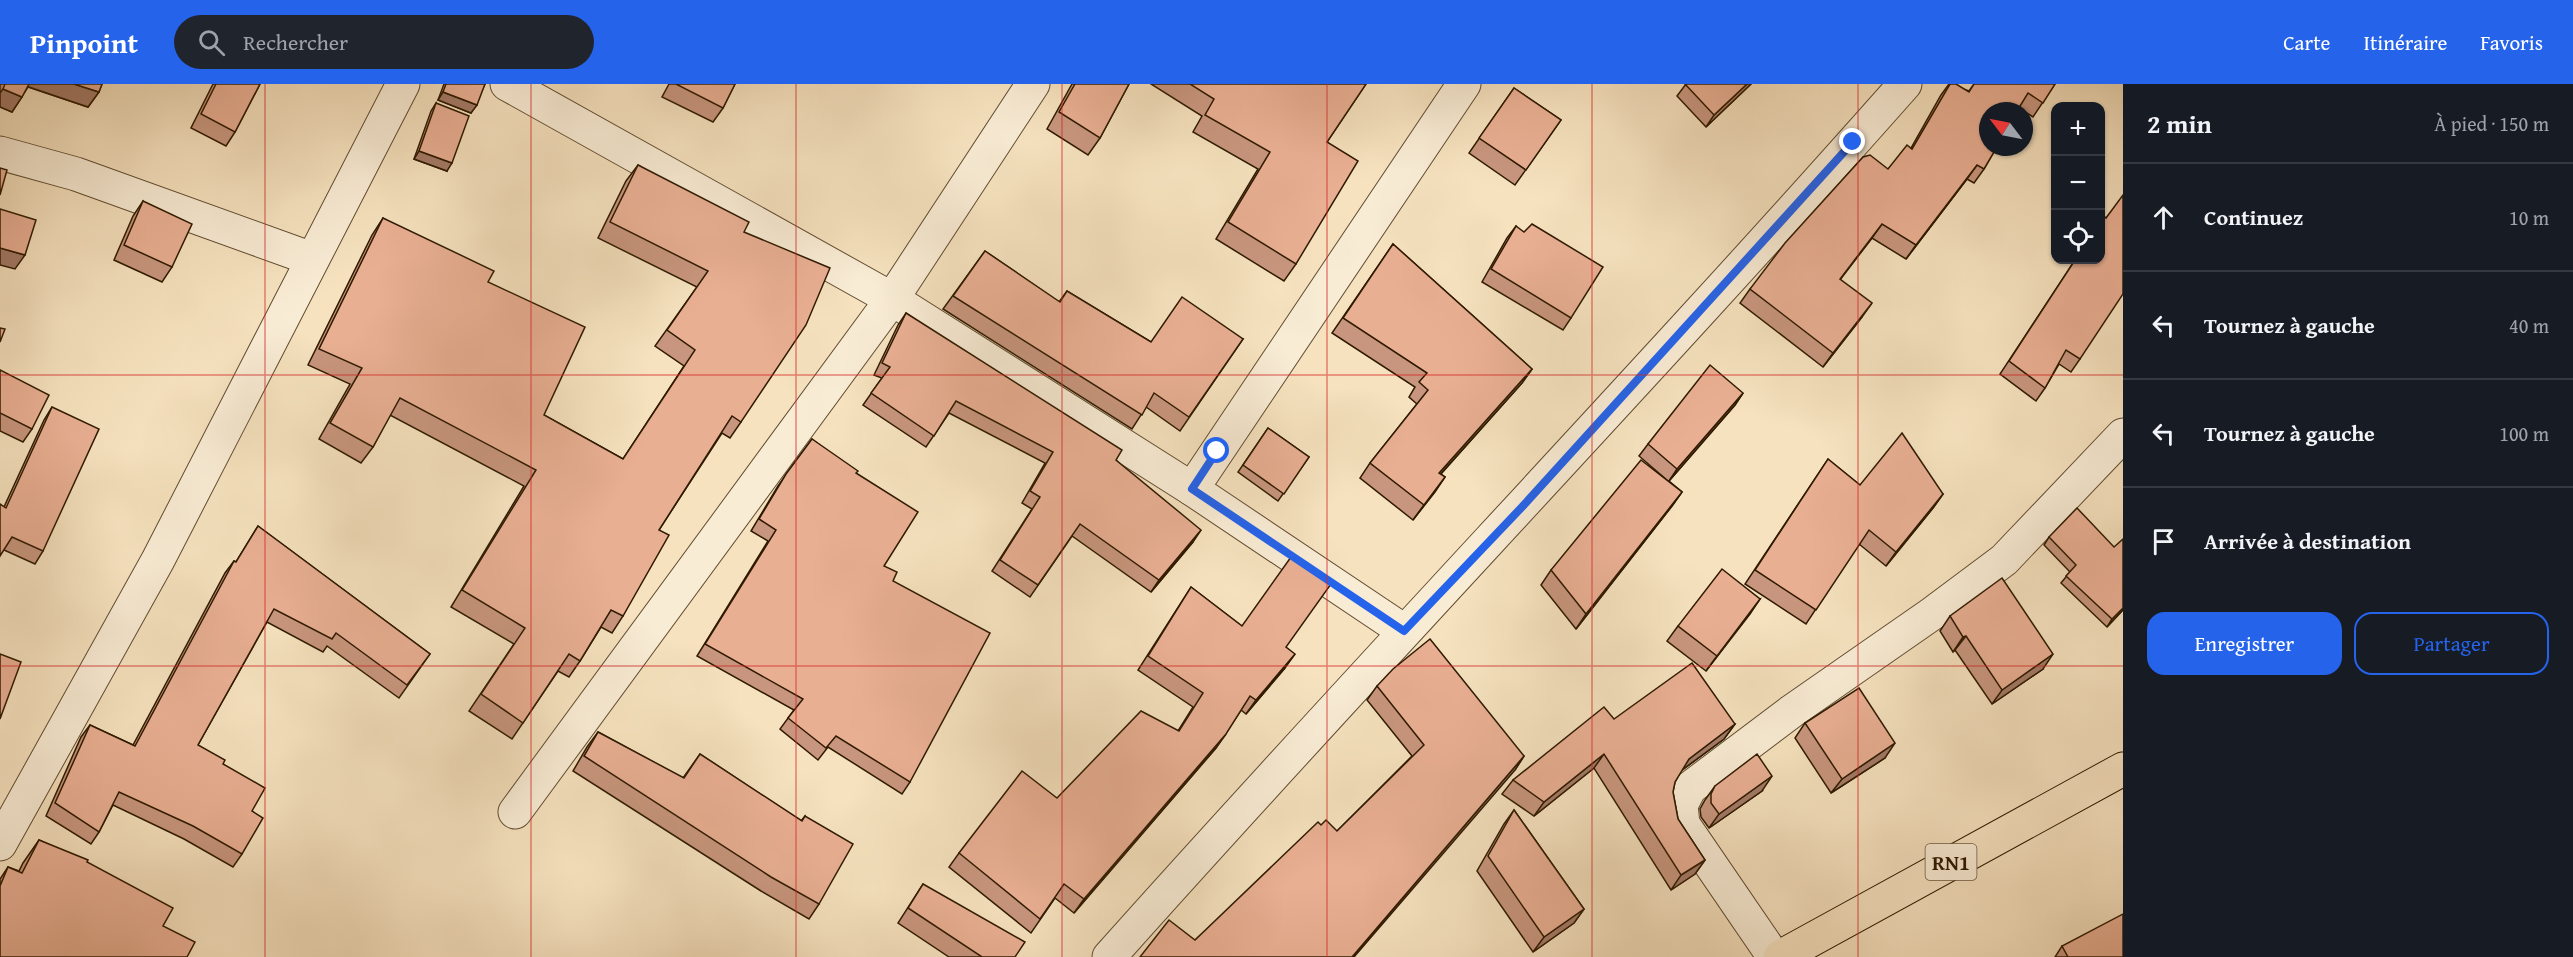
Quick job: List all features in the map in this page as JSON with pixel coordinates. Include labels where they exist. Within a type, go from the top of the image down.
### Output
[{"type":"highway","name":"RN1","points":[[1780,957],[2123,769]]},
{"type":"street","points":[[0,844],[158,560],[403,84]]},
{"type":"street","points":[[507,84],[892,299],[1192,489],[1404,631]]},
{"type":"street","points":[[515,813],[892,299],[1033,84]]},
{"type":"street","points":[[1192,489],[1464,84]]},
{"type":"street","points":[[1109,957],[1404,631],[1684,331],[1905,84]]},
{"type":"street","points":[[0,153],[75,174],[312,259]]},
{"type":"street","points":[[1774,957],[1683,824],[1681,805],[1690,788],[1792,711],[1933,613],[2004,560],[2123,435]]},
{"type":"building","points":[[5,84],[29,84],[22,97],[3,89]]},
{"type":"building","points":[[74,84],[102,84],[99,92]]},
{"type":"building","points":[[216,84],[260,84],[235,132],[201,114]]},
{"type":"building","points":[[446,84],[485,84],[477,105],[443,92]]},
{"type":"building","points":[[676,84],[735,84],[723,108]]},
{"type":"building","points":[[1075,84],[1129,84],[1100,138],[1059,112]]},
{"type":"building","points":[[1190,84],[1366,84],[1327,142],[1358,161],[1296,264],[1228,222],[1270,152],[1205,115],[1214,99]]},
{"type":"building","points":[[1685,84],[1747,84],[1714,115]]},
{"type":"building","points":[[1950,84],[1956,84],[1969,92],[1974,84],[2055,84],[2043,103],[2028,93],[2022,102],[1979,102],[1979,156],[1992,156],[1984,169],[1977,165],[1916,245],[1882,224],[1840,279],[1872,303],[1833,353],[1750,289],[1785,243],[1863,157],[1870,155],[1888,169],[1907,145],[1912,149]]},
{"type":"building","points":[[1514,88],[1561,120],[1526,170],[1479,138]]},
{"type":"building","points":[[436,103],[469,116],[452,163],[419,151]]},
{"type":"building","points":[[638,165],[749,222],[744,232],[830,268],[806,325],[741,422],[732,416],[659,530],[669,535],[623,616],[611,610],[580,661],[569,654],[523,723],[481,694],[525,628],[462,590],[536,470],[400,398],[373,447],[330,423],[362,368],[319,349],[383,218],[494,271],[488,282],[585,327],[544,415],[623,459],[695,350],[667,330],[708,271],[610,222]]},
{"type":"building","points":[[0,168],[7,170],[0,195]]},
{"type":"building","points":[[2123,195],[2123,294],[2080,359],[2066,350],[2045,388],[2009,361],[2072,264],[2105,264],[2106,218]]},
{"type":"building","points":[[143,201],[192,224],[172,267],[124,245]]},
{"type":"building","points":[[0,209],[36,220],[25,255],[0,248]]},
{"type":"building","points":[[1532,224],[1603,267],[1571,318],[1491,269],[1516,226],[1524,232]]},
{"type":"building","points":[[1393,244],[1532,369],[1439,473],[1445,477],[1424,505],[1370,463],[1428,390],[1419,382],[1427,373],[1343,318]]},
{"type":"building","points":[[985,251],[1060,302],[1067,291],[1151,342],[1182,297],[1243,339],[1189,417],[1154,393],[1142,415],[953,296]]},
{"type":"building","points":[[906,313],[1122,450],[1116,460],[1201,530],[1159,580],[1080,524],[1038,585],[1000,560],[1040,497],[1030,491],[1053,452],[956,401],[934,436],[871,393],[890,367],[882,363]]},
{"type":"building","points":[[0,328],[5,329],[0,342]]},
{"type":"building","points":[[1710,365],[1743,393],[1677,469],[1648,444]]},
{"type":"building","points":[[0,370],[49,395],[32,429],[0,413]]},
{"type":"building","points":[[52,407],[99,429],[43,551],[12,537],[0,556],[0,504],[6,508]]},
{"type":"building","points":[[1268,428],[1309,457],[1284,494],[1243,465]]},
{"type":"building","points":[[1902,433],[1943,494],[1896,552],[1869,530],[1816,610],[1755,570],[1828,459],[1860,485]]},
{"type":"building","points":[[812,439],[858,471],[856,473],[918,512],[884,566],[897,572],[893,581],[990,633],[910,782],[836,736],[826,748],[788,718],[803,699],[705,644],[776,530],[759,519],[786,474]]},
{"type":"building","points":[[1641,460],[1682,492],[1586,614],[1551,570]]},
{"type":"building","points":[[2077,508],[2114,547],[2123,539],[2123,608],[2112,619],[2066,576],[2076,565],[2049,537]]},
{"type":"building","points":[[258,526],[430,654],[407,685],[336,633],[332,639],[274,609],[198,745],[225,760],[223,764],[265,788],[252,811],[263,818],[242,854],[193,826],[119,792],[99,832],[55,803],[90,725],[135,746],[234,561],[236,562]]},
{"type":"building","points":[[1291,557],[1331,584],[1286,647],[1295,654],[1256,700],[1250,696],[1226,734],[1084,899],[1064,884],[1040,919],[959,853],[1022,771],[1057,798],[1141,711],[1179,731],[1203,693],[1148,656],[1191,587],[1242,626]]},
{"type":"building","points":[[1722,569],[1760,599],[1717,656],[1678,626]]},
{"type":"building","points":[[2002,578],[2053,654],[2002,690],[1950,616]]},
{"type":"building","points":[[1430,639],[1524,756],[1352,957],[1140,957],[1169,920],[1195,940],[1318,822],[1321,825],[1326,820],[1337,831],[1424,745],[1377,686],[1393,669]]},
{"type":"building","points":[[0,654],[21,662],[0,719]]},
{"type":"building","points":[[1692,663],[1735,724],[1689,759],[1675,782],[1673,792],[1678,819],[1705,860],[1681,875],[1604,754],[1544,802],[1513,780],[1604,707],[1614,719]]},
{"type":"building","points":[[1859,688],[1895,743],[1842,779],[1805,723]]},
{"type":"building","points":[[598,732],[684,778],[700,754],[802,821],[805,816],[853,844],[819,904],[771,877],[584,756]]},
{"type":"building","points":[[1757,754],[1772,776],[1719,814],[1711,803],[1711,794],[1715,786]]},
{"type":"building","points":[[1514,810],[1584,909],[1544,937],[1488,856]]},
{"type":"building","points":[[39,840],[88,860],[87,862],[173,908],[163,926],[195,942],[187,957],[0,957],[0,886],[8,867],[22,873]]},
{"type":"building","points":[[923,884],[1025,942],[1015,957],[982,957],[908,908]]},
{"type":"building","points":[[2123,914],[2123,957],[2068,957],[2062,946]]},
{"type":"route","points":[[1217,451],[1192,489],[1404,631],[1709,304],[1853,142]]}]
